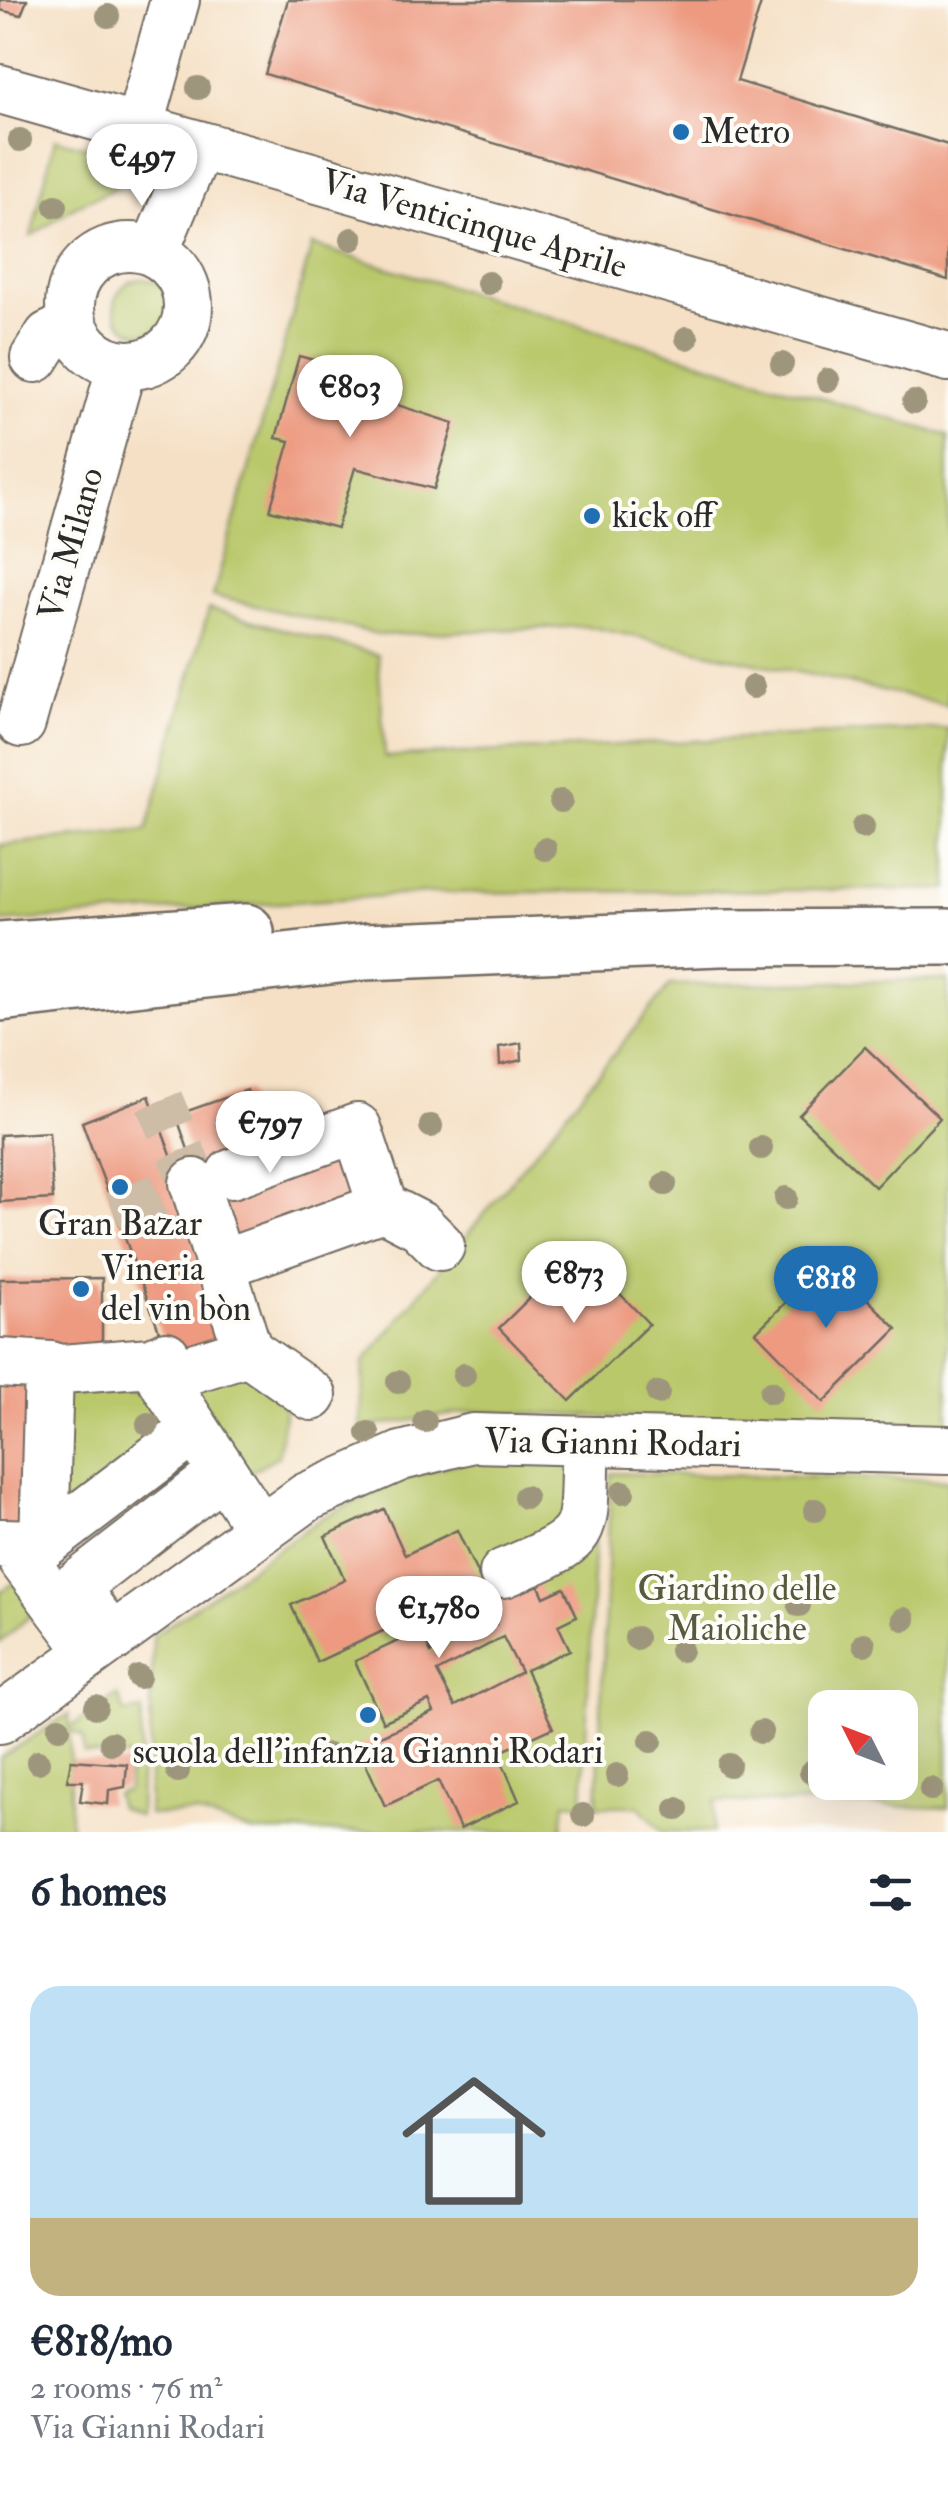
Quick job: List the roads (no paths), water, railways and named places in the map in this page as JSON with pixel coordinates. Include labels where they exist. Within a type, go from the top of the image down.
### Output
[{"type":"highway","points":[[0,950],[418,920],[948,901]]},
{"type":"highway","points":[[0,993],[365,952],[570,942],[948,937]]},
{"type":"street","points":[[139,128],[175,0]]},
{"type":"street","name":"Via Venticinque Aprile","points":[[0,89],[948,358]]},
{"type":"street","points":[[154,252],[199,145]]},
{"type":"street","points":[[134,247],[154,252],[170,263],[185,286],[186,324],[165,354],[143,364],[122,365],[100,358],[84,345],[73,325],[72,292],[91,261],[109,251],[134,247]]},
{"type":"street","points":[[34,358],[48,336],[73,325]]},
{"type":"street","name":"Via Milano","points":[[21,723],[122,365]]},
{"type":"street","points":[[312,1396],[248,1351],[221,1265],[212,1179],[356,1128],[383,1208]]},
{"type":"street","points":[[221,1265],[383,1208],[420,1226],[440,1246]]},
{"type":"street","points":[[48,1370],[151,1362],[166,1356],[168,1376],[248,1351]]},
{"type":"street","points":[[0,1362],[51,1366],[22,1543],[23,1560],[94,1635]]},
{"type":"street","points":[[94,1635],[75,1587],[236,1492],[151,1362]]},
{"type":"street","points":[[22,1543],[193,1431]]},
{"type":"street","name":"Via Gianni Rodari","points":[[0,1719],[94,1635],[307,1496],[400,1456],[473,1438],[948,1450]]},
{"type":"street","points":[[504,1573],[565,1548],[583,1526],[586,1441]]},
{"type":"tunnel","points":[[115,1215],[194,1183],[159,1101]]},
{"type":"place","name":"Metro","points":[[681,132]]},
{"type":"place","name":"kick off","points":[[592,516]]},
{"type":"place","name":"Gran Bazar","points":[[120,1187]]},
{"type":"place","name":"Vineria del vin bòn","points":[[81,1289]]},
{"type":"place","name":"scuola dell'infanzia Gianni Rodari","points":[[368,1715]]},
{"type":"park label","name":"Giardino delle Maioliche","points":[[737,1609]]}]
